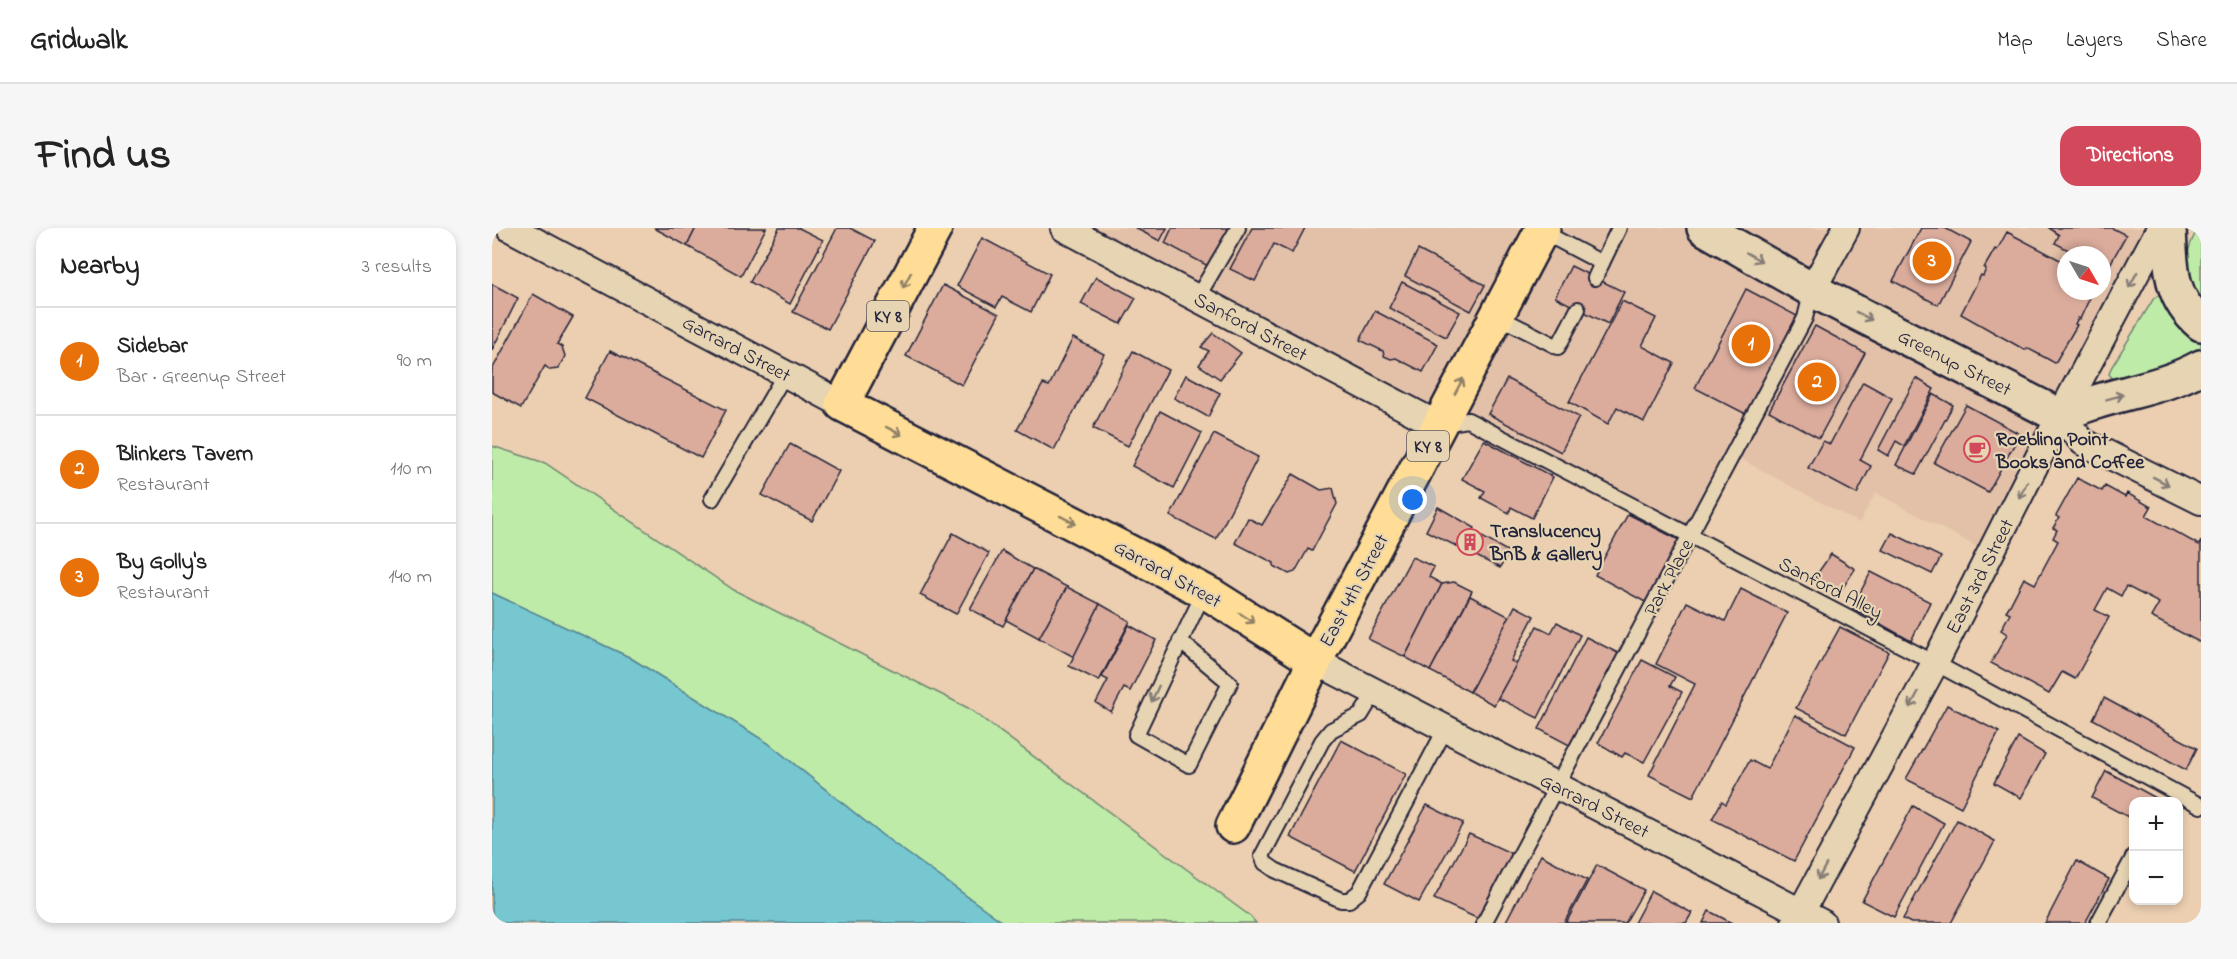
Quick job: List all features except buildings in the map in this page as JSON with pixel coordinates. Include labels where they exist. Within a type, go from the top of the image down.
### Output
[{"type":"main road","name":"KY 8","points":[[842,404],[934,228]]},
{"type":"main road","name":"Greenup Street","points":[[1704,228],[1812,290],[2060,416]]},
{"type":"main road","points":[[2169,228],[2175,288],[2182,303],[2201,324]]},
{"type":"main road","name":"East 4th Street","points":[[1233,826],[1315,661],[1542,230]]},
{"type":"main road","points":[[2060,416],[2084,404],[2178,380],[2201,367]]},
{"type":"main road","name":"Garrard Street","points":[[842,404],[1204,592],[1315,661]]},
{"type":"street","name":"Garrard Street","points":[[510,228],[842,404]]},
{"type":"street","name":"Sanford Street","points":[[1064,228],[1438,425]]},
{"type":"street","name":"Park Place","points":[[1812,290],[1845,228]]},
{"type":"street","name":"East 3rd Street","points":[[1806,919],[2060,416],[2160,228]]},
{"type":"street","name":"Greenup Street","points":[[2060,416],[2083,442],[2201,501]]},
{"type":"street","name":"Garrard Street","points":[[1315,661],[1557,785],[1806,919]]},
{"type":"lane","points":[[1197,298],[1238,228]]},
{"type":"lane","points":[[1595,278],[1619,228]]},
{"type":"lane","points":[[1542,230],[1602,263]]},
{"type":"lane","name":"Park Place","points":[[1484,923],[1805,318],[1812,290]]},
{"type":"lane","points":[[1497,316],[1558,347],[1578,309]]},
{"type":"lane","points":[[712,499],[785,374]]},
{"type":"lane","name":"Sanford Alley","points":[[1438,425],[1468,420],[1935,663],[2201,806]]},
{"type":"lane","points":[[1180,641],[1230,683],[1189,765],[1136,735],[1180,641],[1204,592]]},
{"type":"lane","points":[[1375,692],[1361,715],[1331,730],[1322,741],[1262,856],[1265,863],[1275,870],[1341,900],[1349,900],[1359,892],[1446,728]]},
{"type":"lane","points":[[2164,797],[2169,788]]},
{"type":"lane","points":[[2098,923],[2129,864]]},
{"type":"shaded area","points":[[1064,228],[2160,228],[1990,554],[1876,493],[1859,523],[1733,455],[1690,536],[1468,420],[1438,425]]},
{"type":"green space","points":[[2198,228],[2201,228],[2201,302],[2196,296],[2189,276],[2187,262],[2191,242]]},
{"type":"green space","points":[[2161,294],[2201,340],[2201,353],[2169,366],[2119,380],[2113,379],[2109,374],[2111,368],[2154,298]]},
{"type":"green space","points":[[492,446],[545,463],[734,590],[968,708],[1250,916],[1256,923],[1004,923],[882,835],[768,743],[629,657],[492,593]]},
{"type":"water","points":[[492,593],[629,657],[768,743],[882,835],[1004,923],[492,923]]},
{"type":"place","name":"By Golly's","points":[[1932,261]]},
{"type":"place","name":"Sidebar","points":[[1751,344]]},
{"type":"place","name":"Blinkers Tavern","points":[[1817,382]]},
{"type":"place","name":"Roebling Point Books and Coffee","points":[[1977,449]]},
{"type":"place","name":"Translucency BnB & Gallery","points":[[1470,542]]}]
